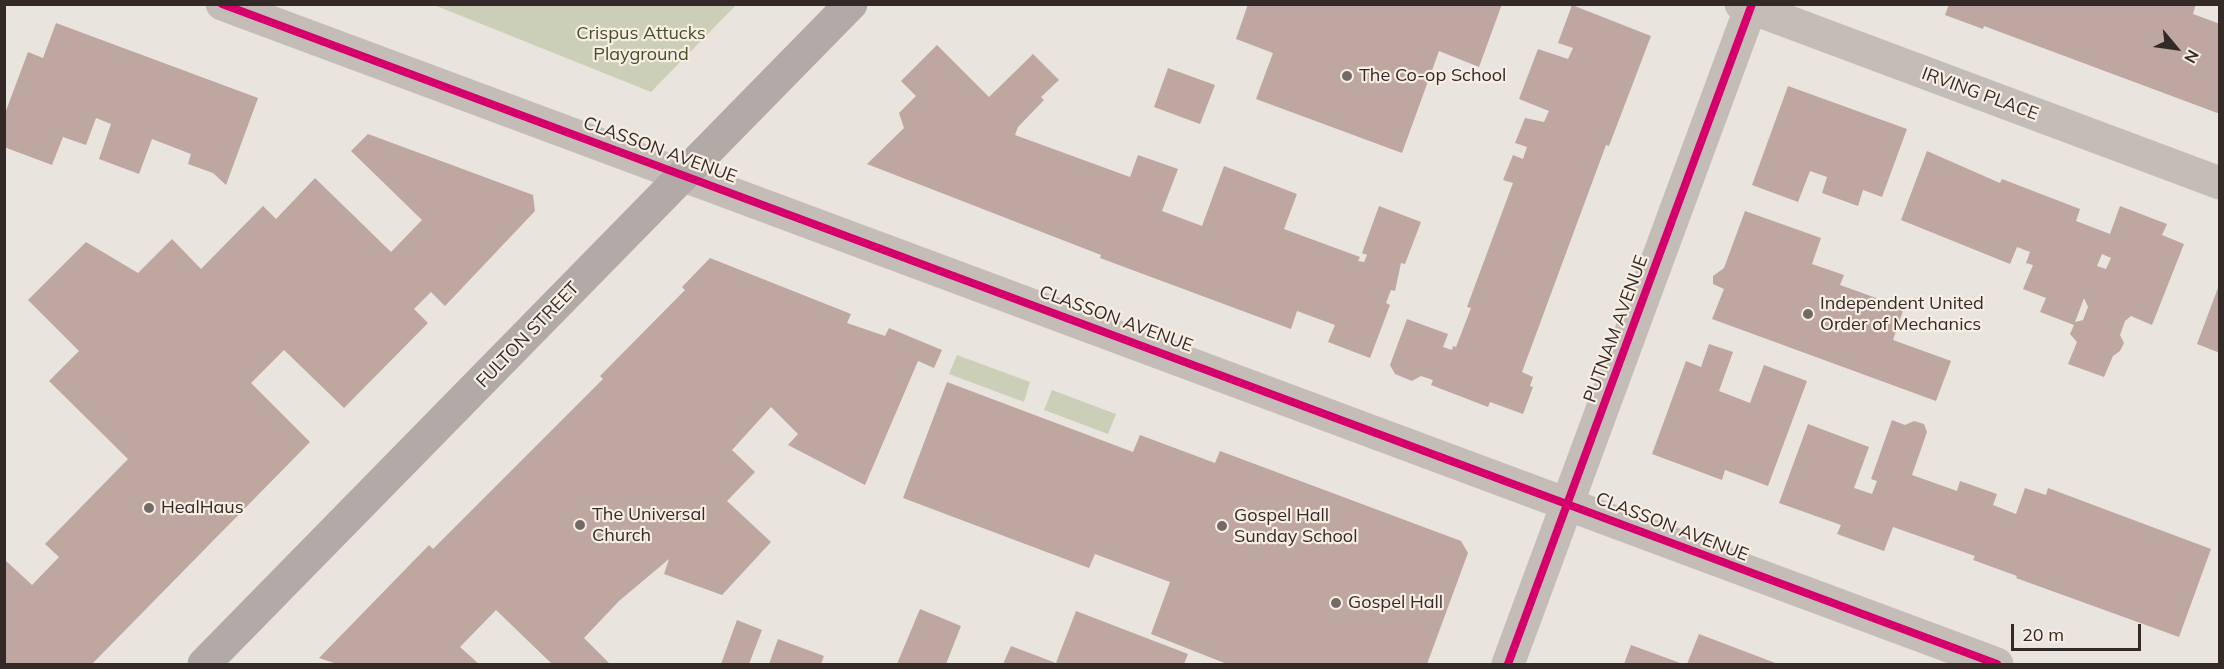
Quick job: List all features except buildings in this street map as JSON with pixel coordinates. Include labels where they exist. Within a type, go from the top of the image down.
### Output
[{"type":"main road","name":"FULTON STREET","points":[[204,664],[685,176],[851,4]]},
{"type":"street","name":"CLASSON AVENUE","points":[[222,4],[1997,664]]},
{"type":"street","name":"IRVING PLACE","points":[[1748,6],[2220,183]]},
{"type":"street","name":"PUTNAM AVENUE","points":[[1508,664],[1748,6]]},
{"type":"green space","name":"Crispus Attucks Playground","points":[[434,5],[736,5],[651,92]]},
{"type":"green space","points":[[957,355],[1030,382],[1024,402],[949,374]]},
{"type":"green space","points":[[1052,390],[1116,414],[1108,434],[1044,410]]},
{"type":"cycle path","points":[[222,4],[1997,664]]},
{"type":"cycle path","points":[[1508,664],[1752,4]]},
{"type":"place","name":"The Co-op School","points":[[1347,76]]},
{"type":"place","name":"Independent United Order of Mechanics","points":[[1808,314]]},
{"type":"place","name":"HealHaus","points":[[149,508]]},
{"type":"place","name":"The Universal Church","points":[[580,525]]},
{"type":"place","name":"Gospel Hall Sunday School","points":[[1222,526]]},
{"type":"place","name":"Gospel Hall","points":[[1336,603]]}]
